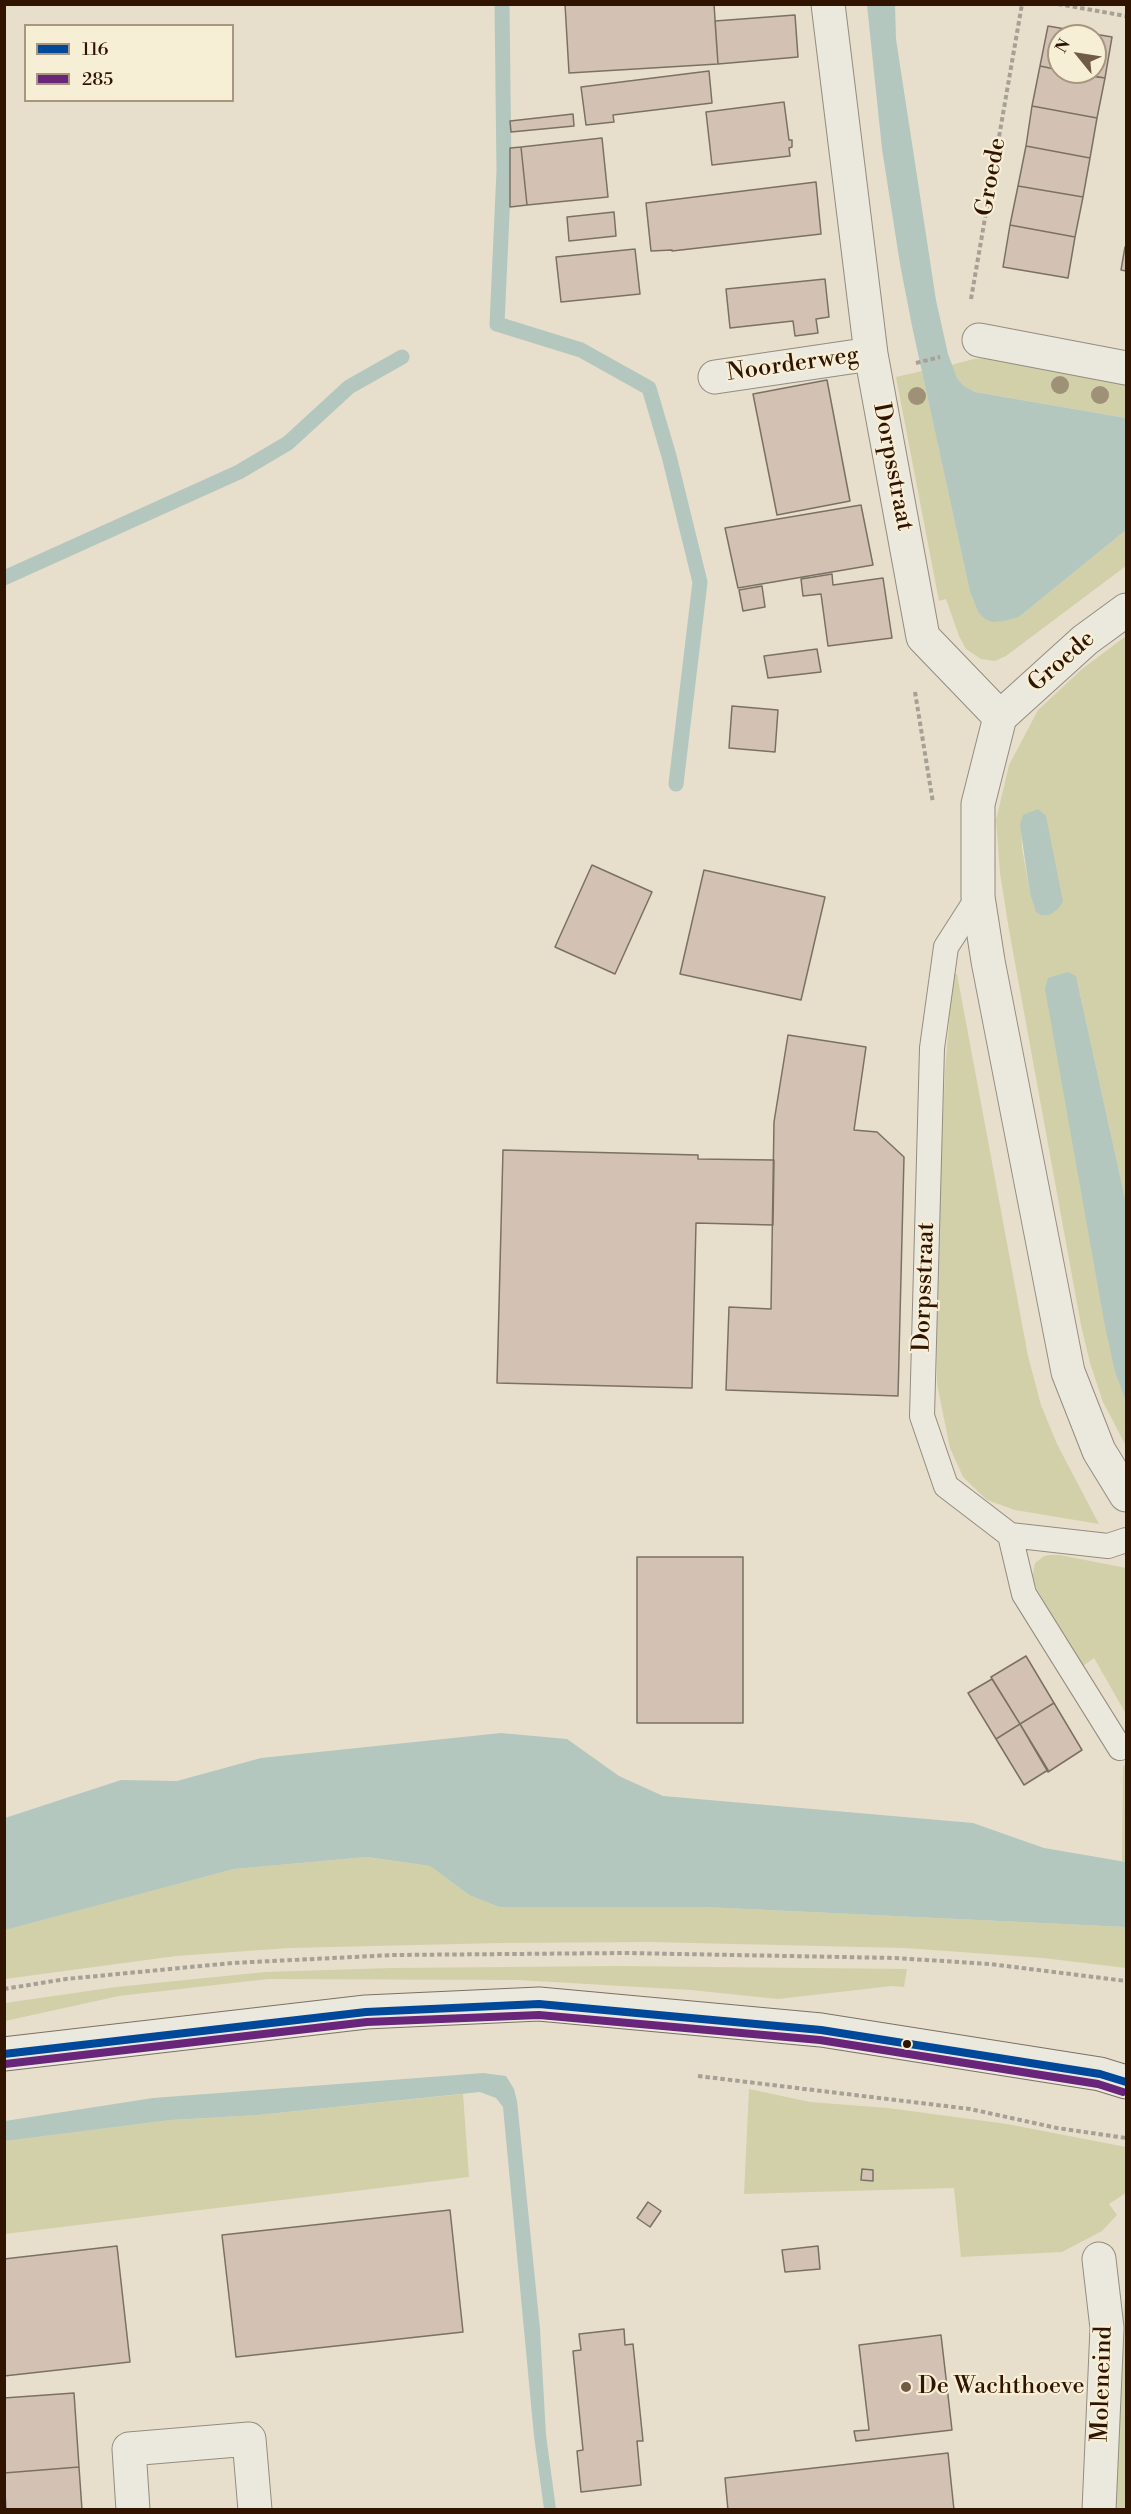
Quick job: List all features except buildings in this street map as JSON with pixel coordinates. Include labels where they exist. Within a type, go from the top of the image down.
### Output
[{"type":"street","name":"Dorpsstraat","points":[[828,4],[870,354],[923,637],[1000,717]]},
{"type":"street","points":[[979,340],[1126,368]]},
{"type":"street","name":"Noorderweg","points":[[715,377],[870,354]]},
{"type":"street","name":"Groede","points":[[1000,717],[1085,640],[1126,610]]},
{"type":"street","points":[[1000,717],[978,804],[978,897],[993,988],[1068,1372],[1099,1450],[1126,1495]]},
{"type":"street","points":[[4,2054],[366,2012],[539,2004],[821,2030],[1118,2076]]},
{"type":"street","name":"Moleneind","points":[[1099,2510],[1107,2328],[1100,2259]]},
{"type":"street","points":[[133,2510],[129,2449],[249,2439],[255,2510]]},
{"type":"lane","name":"Dorpsstraat","points":[[978,897],[946,947],[932,1048],[922,1416],[946,1486],[1010,1535]]},
{"type":"lane","points":[[1120,1748],[1024,1594],[1010,1535],[1108,1546],[1126,1540]]},
{"type":"path","name":"Groede","points":[[970,304],[1022,4]]},
{"type":"path","points":[[1058,4],[1126,16]]},
{"type":"path","points":[[907,365],[940,357]]},
{"type":"path","points":[[698,2076],[970,2109],[1057,2128],[1126,2138]]},
{"type":"shaded area","points":[[867,5],[895,5],[896,39],[936,300],[948,354],[957,378],[964,386],[975,392],[1126,418],[1126,530],[1019,617],[1004,621],[992,622],[985,619],[978,612],[970,592],[900,264],[882,149]]},
{"type":"shaded area","points":[[989,358],[1126,384],[1126,418],[975,392],[964,386],[951,365]]},
{"type":"shaded area","points":[[922,371],[970,592],[978,612],[1019,617],[1126,530],[1126,566],[1006,656],[995,661],[981,659],[966,649],[946,599],[939,601],[896,377]]},
{"type":"shaded area","points":[[1126,636],[1126,1203],[1076,976],[1115,1372],[1126,1402],[1126,1446],[1103,1402],[1081,1325],[1009,930],[1000,873],[996,820],[1009,765],[1038,710],[1082,669]],"holes":[[[1021,819],[1036,912],[1030,894],[1022,848]]]},
{"type":"shaded area","points":[[1038,809],[1046,816],[1063,902],[1049,915],[1036,912],[1030,894],[1020,825],[1023,815]]},
{"type":"shaded area","points":[[1068,972],[1076,976],[1126,1203],[1126,1402],[1115,1372],[1104,1321],[1045,989],[1048,978]]},
{"type":"shaded area","points":[[953,974],[957,974],[1028,1356],[1041,1405],[1057,1444],[1099,1524],[1015,1510],[987,1500],[963,1477],[950,1448],[937,1384],[936,1276],[945,1071]]},
{"type":"shaded area","points":[[1050,1555],[1126,1568],[1126,1714],[1094,1658],[1083,1666],[1035,1586],[1032,1578],[1035,1563],[1044,1556]]},
{"type":"shaded area","points":[[501,1733],[567,1739],[619,1776],[663,1796],[973,1823],[1044,1848],[1126,1862],[1126,1927],[704,1907],[499,1907],[469,1895],[430,1866],[367,1857],[234,1869],[5,1930],[5,1818],[121,1780],[177,1781],[261,1758]]},
{"type":"shaded area","points":[[1126,1764],[1126,1862],[1122,1861],[1123,1766]]},
{"type":"shaded area","points":[[367,1857],[430,1866],[469,1895],[499,1907],[704,1907],[1126,1927],[1126,1968],[1043,1958],[905,1948],[650,1942],[500,1943],[290,1948],[176,1956],[5,1979],[4,1930],[234,1869]]},
{"type":"shaded area","points":[[618,1966],[907,1969],[904,1987],[892,1986],[778,1999],[691,1990],[518,1980],[268,1979],[119,1996],[5,2021],[5,2003],[116,1987],[265,1972],[391,1968]]},
{"type":"shaded area","points":[[483,2073],[506,2076],[514,2089],[517,2101],[540,2329],[546,2435],[556,2509],[544,2509],[534,2436],[503,2107],[496,2098],[480,2092],[258,2115],[171,2120],[5,2141],[5,2121],[153,2098]]},
{"type":"shaded area","points":[[749,2089],[810,2102],[888,2108],[1007,2124],[1126,2147],[1126,2193],[1109,2204],[1117,2215],[1102,2231],[1062,2252],[961,2257],[954,2188],[744,2194]]},
{"type":"shaded area","points":[[463,2094],[469,2177],[5,2234],[4,2141],[171,2120],[258,2115]]},
{"type":"shaded area","points":[[1126,2289],[1126,2509],[1110,2509],[1122,2326]]},
{"type":"waterway","points":[[502,4],[504,171],[497,324],[581,350],[649,388],[669,456],[700,582],[676,784]]},
{"type":"waterway","points":[[4,578],[239,472],[288,443],[349,387],[402,357]]},
{"type":"transit line","name":"116","points":[[4,2054],[366,2012],[539,2004],[821,2030],[1100,2074],[1126,2082]]},
{"type":"transit line","name":"285","points":[[5,2064],[367,2022],[539,2015],[820,2040],[1098,2084],[1123,2092]]},
{"type":"place","name":"De Wachthoeve","points":[[906,2387]]}]
